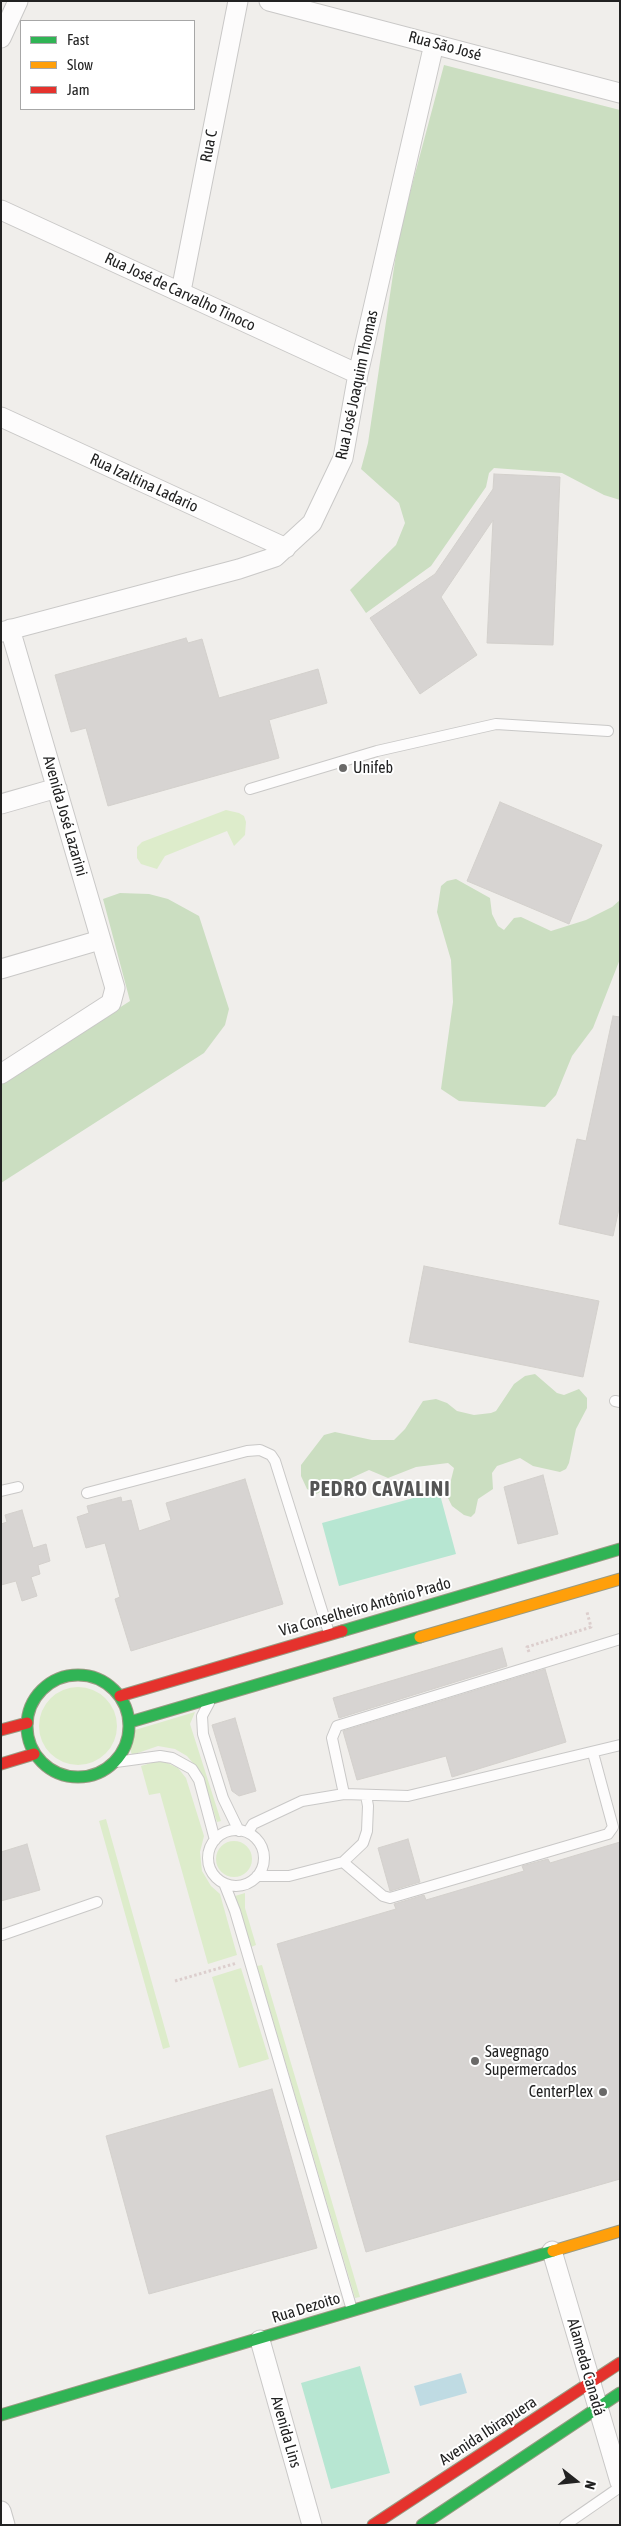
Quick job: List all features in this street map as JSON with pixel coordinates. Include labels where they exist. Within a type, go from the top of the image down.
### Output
[{"type":"main road","name":"Via Conselheiro Antônio Prado","points":[[120,1696],[620,1549]]},
{"type":"main road","points":[[130,1722],[620,1579]]},
{"type":"main road","points":[[80,1674],[95,1677],[109,1684],[120,1696],[130,1722],[126,1743],[116,1762],[97,1775],[81,1778],[66,1777],[43,1764],[34,1754],[28,1740],[26,1723],[30,1708],[38,1694],[49,1683],[64,1677],[80,1674]]},
{"type":"main road","points":[[1,1730],[26,1723]]},
{"type":"main road","points":[[1,1764],[34,1754]]},
{"type":"main road","name":"Rua Dezoito","points":[[1,2415],[260,2340],[620,2231]]},
{"type":"main road","name":"Avenida Ibirapuera","points":[[373,2525],[620,2363]]},
{"type":"main road","points":[[422,2525],[620,2393]]},
{"type":"street","points":[[1,38],[18,1]]},
{"type":"street","name":"Rua C","points":[[181,291],[238,1]]},
{"type":"street","name":"Rua São José","points":[[269,1],[335,9],[434,44],[619,90]]},
{"type":"street","name":"Rua José Joaquim Thomas","points":[[4,628],[239,569],[274,557],[312,523],[344,458],[358,374],[434,44]]},
{"type":"street","name":"Rua José de Carvalho Tinoco","points":[[1,210],[181,291],[358,374]]},
{"type":"street","name":"Rua Izaltina Ladario","points":[[1,417],[286,548]]},
{"type":"street","name":"Avenida José Lazarini","points":[[1,1074],[111,1003],[115,988],[57,788],[4,628]]},
{"type":"street","points":[[1,804],[57,788]]},
{"type":"street","points":[[1,969],[100,940]]},
{"type":"street","name":"Alameda Canadá","points":[[552,2251],[620,2482]]},
{"type":"street","name":"Avenida Lins","points":[[260,2340],[312,2525]]},
{"type":"street","points":[[1,2511],[5,2525]]},
{"type":"lane","points":[[250,789],[376,751],[496,724],[608,731]]},
{"type":"lane","points":[[87,1493],[247,1451],[260,1450],[271,1454],[275,1461],[329,1634]]},
{"type":"lane","points":[[1,1492],[18,1487]]},
{"type":"lane","points":[[344,1794],[332,1738],[337,1726],[620,1639]]},
{"type":"lane","points":[[211,1699],[202,1716],[203,1734],[223,1798],[244,1832],[258,1841],[262,1849],[261,1871],[257,1876],[242,1885],[224,1883]]},
{"type":"lane","points":[[352,2311],[235,1911],[224,1883],[211,1870],[208,1852],[215,1840],[226,1832],[244,1832],[253,1824],[302,1801],[344,1794],[408,1796],[620,1745]]},
{"type":"lane","points":[[343,1862],[383,1896],[390,1898],[608,1834],[613,1827],[592,1753]]},
{"type":"lane","points":[[116,1762],[160,1756],[172,1758],[192,1770],[200,1780],[215,1840]]},
{"type":"lane","points":[[257,1876],[289,1876],[343,1862],[363,1843],[367,1831],[368,1806],[366,1795]]},
{"type":"lane","points":[[2,1935],[96,1902]]},
{"type":"lane","points":[[566,2525],[620,2487]]},
{"type":"path","points":[[174,1981],[249,1960]]},
{"type":"green space","points":[[444,65],[620,110],[620,500],[604,495],[562,473],[494,468],[489,473],[486,487],[431,566],[366,613],[350,590],[396,545],[405,523],[399,503],[361,469],[368,443],[399,234]]},
{"type":"green space","points":[[226,810],[244,816],[246,822],[245,835],[234,846],[227,831],[165,856],[157,869],[141,864],[137,858],[137,847],[142,842]]},
{"type":"green space","points":[[456,879],[490,898],[492,914],[498,926],[504,930],[514,918],[521,917],[551,931],[586,920],[612,907],[620,900],[620,959],[593,1028],[572,1056],[556,1095],[545,1107],[459,1101],[441,1089],[453,1002],[451,960],[437,912],[441,886],[447,881]]},
{"type":"green space","points":[[120,893],[149,894],[168,899],[199,916],[229,1009],[225,1025],[204,1053],[1,1183],[1,1084],[130,1001],[103,899]]},
{"type":"green space","points":[[535,1374],[557,1393],[564,1395],[579,1389],[587,1398],[587,1408],[576,1429],[569,1463],[566,1469],[560,1472],[533,1466],[520,1458],[497,1466],[492,1473],[493,1489],[478,1499],[475,1513],[471,1517],[464,1515],[452,1506],[447,1496],[454,1468],[448,1463],[416,1467],[388,1478],[369,1470],[316,1494],[307,1489],[301,1476],[301,1465],[324,1435],[335,1432],[372,1440],[394,1440],[405,1429],[423,1401],[436,1399],[447,1403],[457,1411],[474,1415],[491,1413],[496,1411],[514,1384],[525,1376]]},
{"type":"green space","points":[[439,1491],[456,1554],[339,1586],[322,1523]]},
{"type":"green space","points":[[78,1687],[93,1690],[106,1698],[114,1711],[117,1726],[114,1741],[106,1754],[93,1762],[78,1765],[63,1762],[50,1754],[42,1741],[39,1726],[42,1711],[50,1698],[63,1690]]},
{"type":"green space","points":[[195,1712],[190,1724],[221,1821],[217,1822],[202,1774],[187,1756],[175,1749],[158,1746],[132,1755],[130,1749],[135,1730]]},
{"type":"green space","points":[[161,1760],[178,1768],[186,1778],[204,1836],[200,1852],[202,1871],[211,1886],[220,1894],[237,1955],[208,1964],[160,1793],[149,1795],[141,1766]]},
{"type":"green space","points":[[106,1819],[170,2047],[163,2049],[99,1821]]},
{"type":"green space","points":[[234,1841],[241,1842],[247,1846],[251,1852],[251,1866],[247,1872],[241,1876],[234,1877],[227,1876],[221,1872],[217,1866],[216,1859],[217,1852],[221,1846],[227,1842]]},
{"type":"green space","points":[[245,1893],[245,1908],[256,1945],[251,1947],[235,1896]]},
{"type":"green space","points":[[262,1965],[360,2297],[355,2298],[257,1966]]},
{"type":"green space","points":[[241,1968],[269,2059],[239,2068],[212,1977]]},
{"type":"green space","points":[[360,2366],[390,2473],[331,2489],[301,2383]]},
{"type":"water","points":[[461,2373],[467,2393],[420,2406],[414,2386]]},
{"type":"building","points":[[494,474],[560,477],[553,645],[487,643],[493,520],[441,597],[477,655],[420,694],[370,618],[435,574],[493,489]]},
{"type":"building","points":[[186,638],[188,643],[202,639],[219,698],[318,669],[327,703],[269,720],[279,758],[108,806],[86,728],[71,732],[55,675]]},
{"type":"building","points":[[500,802],[602,845],[569,924],[467,881]]},
{"type":"building","points":[[613,1016],[620,1017],[620,1204],[613,1236],[559,1224],[577,1139],[586,1141]]},
{"type":"building","points":[[424,1266],[599,1301],[583,1377],[409,1342]]},
{"type":"building","points":[[543,1475],[558,1534],[518,1544],[504,1487]]},
{"type":"building","points":[[245,1479],[283,1604],[131,1651],[115,1599],[120,1597],[105,1543],[86,1548],[77,1517],[89,1513],[87,1506],[121,1497],[122,1502],[131,1500],[139,1531],[171,1520],[166,1503]]},
{"type":"building","points":[[22,1510],[33,1548],[46,1544],[50,1561],[38,1565],[40,1574],[31,1577],[37,1596],[22,1601],[16,1581],[1,1585],[1,1524],[7,1522],[5,1515]]},
{"type":"building","points":[[502,1648],[507,1666],[339,1718],[333,1698]]},
{"type":"building","points":[[545,1669],[566,1742],[452,1777],[446,1756],[357,1780],[343,1731]]},
{"type":"building","points":[[235,1718],[256,1791],[239,1796],[232,1791],[212,1725]]},
{"type":"building","points":[[408,1839],[420,1882],[390,1891],[378,1848]]},
{"type":"building","points":[[620,1842],[620,2179],[366,2252],[277,1944],[396,1909],[394,1904],[424,1895],[426,1900],[524,1871],[522,1866],[548,1859],[550,1863]]},
{"type":"building","points":[[27,1844],[40,1890],[1,1901],[1,1852]]},
{"type":"building","points":[[272,2089],[317,2248],[149,2294],[106,2136]]},
{"type":"traffic: fast","points":[[342,1631],[620,1549]]},
{"type":"traffic: fast","points":[[130,1722],[420,1637]]},
{"type":"traffic: fast","points":[[78,1675],[98,1678],[107,1683],[121,1697],[126,1706],[129,1726],[126,1746],[121,1755],[107,1769],[98,1774],[78,1777],[58,1774],[49,1769],[35,1755],[30,1746],[27,1726],[30,1706],[35,1697],[49,1683],[58,1678],[78,1675]]},
{"type":"traffic: fast","points":[[1,2415],[553,2251]]},
{"type":"traffic: fast","points":[[422,2525],[620,2393]]},
{"type":"traffic: slow","points":[[420,1637],[620,1579]]},
{"type":"traffic: slow","points":[[553,2251],[620,2231]]},
{"type":"traffic: jam","points":[[120,1696],[342,1631]]},
{"type":"traffic: jam","points":[[1,1730],[27,1723]]},
{"type":"traffic: jam","points":[[1,1764],[34,1754]]},
{"type":"traffic: jam","points":[[373,2525],[620,2363]]},
{"type":"place","name":"Unifeb","points":[[343,768]]},
{"type":"place","name":"Savegnago Supermercados","points":[[475,2061]]},
{"type":"place","name":"CenterPlex","points":[[603,2092]]},
{"type":"district","name":"PEDRO CAVALINI","points":[[380,1489]]}]
